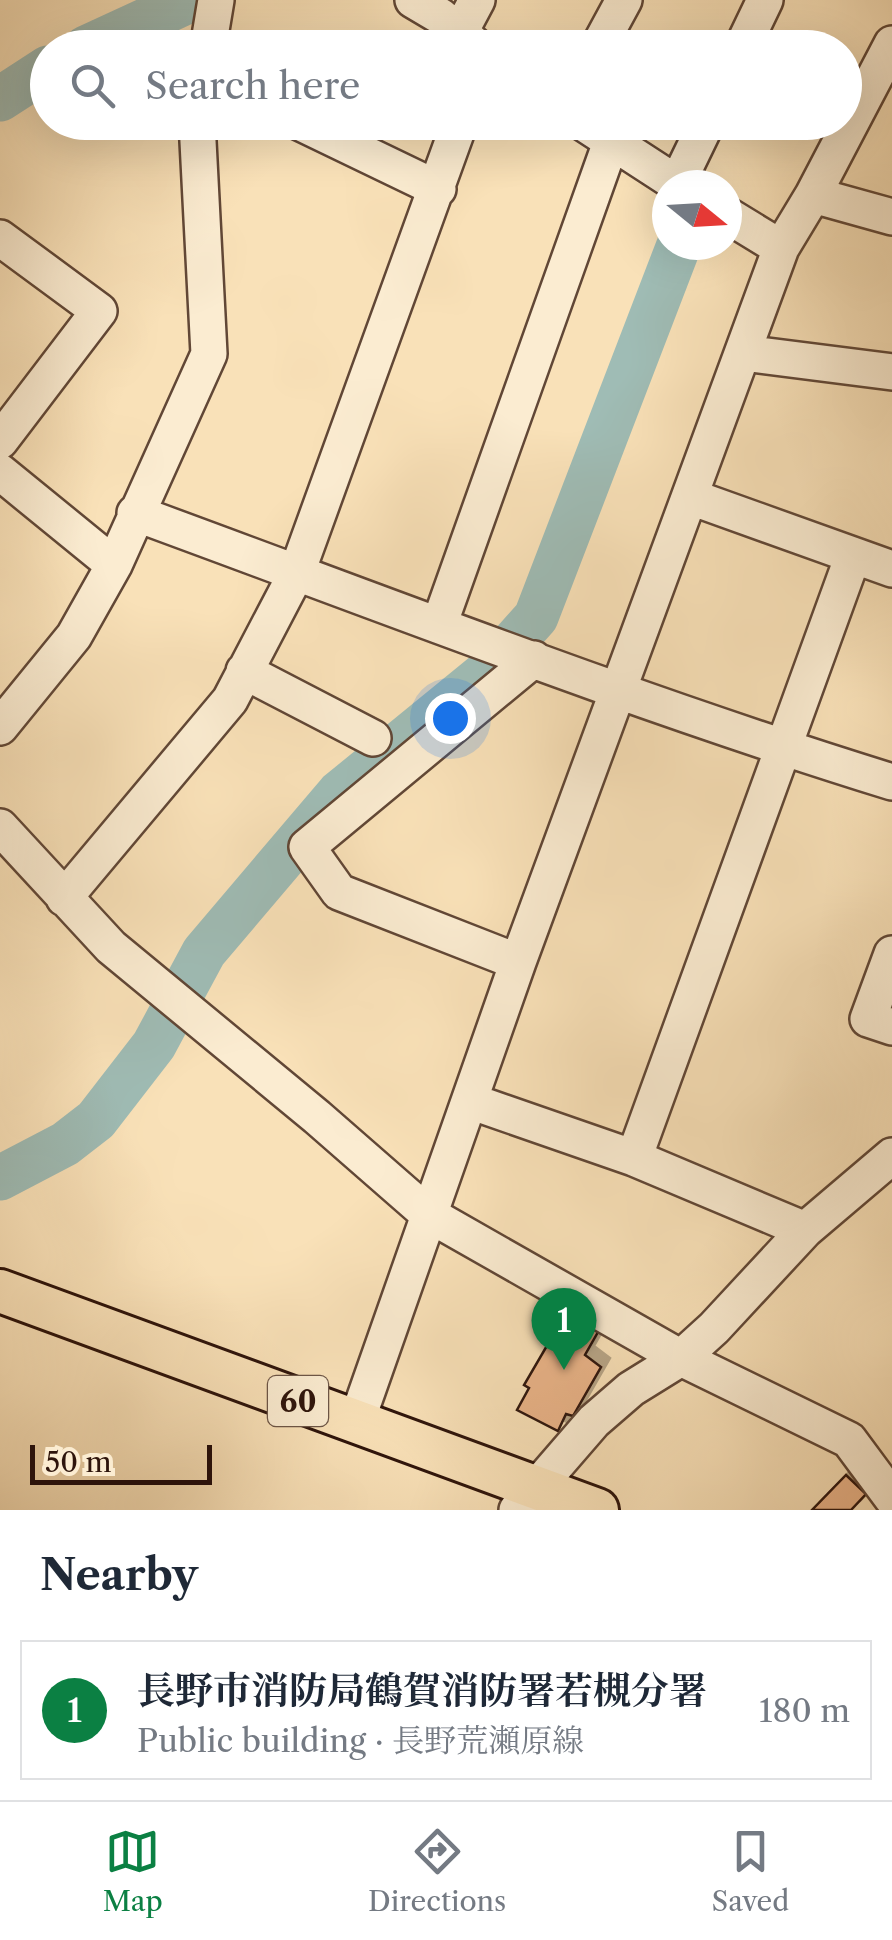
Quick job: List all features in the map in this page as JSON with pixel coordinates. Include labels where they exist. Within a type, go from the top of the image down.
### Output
[{"type":"main road","name":"60","points":[[0,1291],[356,1422],[526,1499],[597,1510]]},
{"type":"street","points":[[211,30],[216,0]]},
{"type":"street","points":[[413,0],[455,30]]},
{"type":"street","points":[[471,30],[477,0]]},
{"type":"street","points":[[608,30],[624,0]]},
{"type":"street","points":[[751,30],[765,0]]},
{"type":"street","points":[[862,108],[887,64]]},
{"type":"street","points":[[0,727],[74,636],[114,565],[209,354],[198,140]]},
{"type":"street","points":[[336,140],[438,189]]},
{"type":"street","points":[[64,898],[230,700],[296,572],[454,140]]},
{"type":"street","points":[[439,624],[594,140]]},
{"type":"street","points":[[609,140],[656,170]]},
{"type":"street","points":[[685,170],[699,140]]},
{"type":"street","points":[[356,1422],[518,962],[781,248],[844,140]]},
{"type":"street","points":[[813,195],[892,217]]},
{"type":"street","points":[[742,223],[781,248]]},
{"type":"street","points":[[0,238],[98,311],[0,441]]},
{"type":"street","points":[[743,353],[892,372]]},
{"type":"street","points":[[0,472],[114,565]]},
{"type":"street","points":[[691,498],[892,570]]},
{"type":"street","points":[[135,514],[619,690],[892,782]]},
{"type":"street","points":[[634,1158],[853,556]]},
{"type":"street","points":[[518,962],[339,892],[307,847],[534,659]]},
{"type":"street","points":[[244,671],[373,738]]},
{"type":"street","points":[[0,827],[111,947],[318,1117],[428,1214],[681,1358],[849,1440],[892,1498]]},
{"type":"street","points":[[892,954],[868,1019],[892,1027]]},
{"type":"street","points":[[470,1101],[634,1158],[805,1230]]},
{"type":"street","points":[[526,1499],[594,1421],[631,1389],[681,1358],[805,1230],[892,1156]]},
{"type":"building","points":[[566,1313],[598,1332],[585,1355],[601,1367],[573,1416],[566,1414],[558,1431],[517,1410],[529,1388],[524,1385]]},
{"type":"building","points":[[846,1475],[866,1494],[851,1510],[812,1510]]},
{"type":"waterway","points":[[125,30],[190,0]]},
{"type":"waterway","points":[[0,99],[30,80]]},
{"type":"waterway","points":[[0,1178],[65,1144],[96,1120],[154,1045],[204,952],[339,793],[486,673],[536,617],[673,260]]},
{"type":"place","name":"長野市消防局鶴賀消防署若槻分署","points":[[564,1370]]}]
